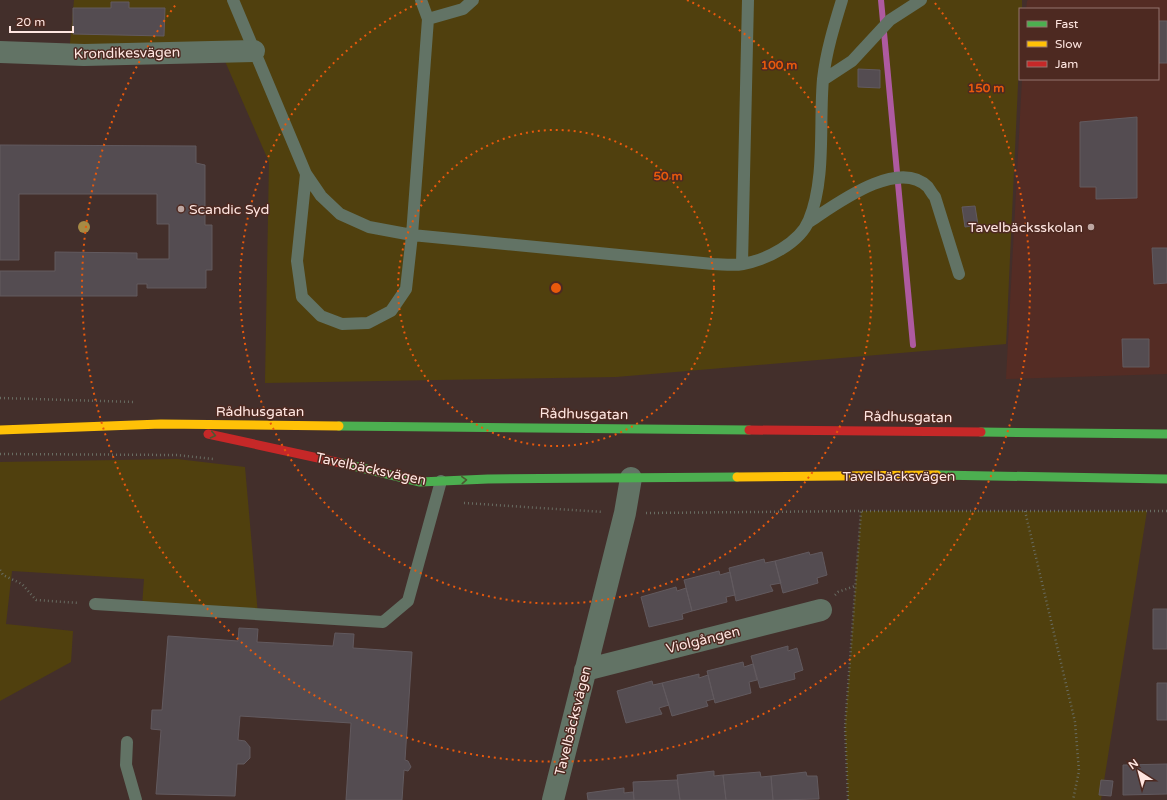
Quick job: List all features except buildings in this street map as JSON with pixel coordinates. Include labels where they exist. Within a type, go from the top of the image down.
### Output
[{"type":"main road","name":"Rådhusgatan","points":[[0,430],[161,424],[1167,434]]},
{"type":"main road","name":"Tavelbäcksvägen","points":[[161,424],[420,482],[488,479],[909,475],[1167,479]]},
{"type":"street","name":"Krondikesvägen","points":[[0,52],[84,55],[254,51]]},
{"type":"street","name":"Tavelbäcksvägen","points":[[553,800],[625,513],[631,478]]},
{"type":"street","name":"Violgången","points":[[586,670],[822,610]]},
{"type":"lane","points":[[233,0],[306,174],[321,196],[340,214],[369,227],[412,235],[713,264],[742,264],[765,257],[782,249],[798,236],[809,222],[860,190],[880,181],[904,177],[917,180],[928,187],[935,197],[959,274]]},
{"type":"lane","points":[[306,174],[297,261],[302,297],[321,316],[342,324],[368,323],[391,311],[406,289],[412,235],[428,19],[421,0]]},
{"type":"lane","points":[[428,19],[463,9],[473,0]]},
{"type":"lane","points":[[742,264],[748,0]]},
{"type":"lane","points":[[809,222],[819,175],[823,80],[830,39],[842,0]]},
{"type":"lane","points":[[823,80],[852,61],[890,20],[921,0]]},
{"type":"lane","points":[[95,604],[383,622],[408,601],[441,481]]},
{"type":"lane","points":[[127,742],[126,765],[136,800]]},
{"type":"path","points":[[848,800],[845,727],[861,511]]},
{"type":"path","points":[[1025,511],[1075,722],[1079,771],[1073,800]]},
{"type":"path","points":[[0,570],[3,575],[22,584],[36,600],[95,604]]},
{"type":"shaded area","points":[[74,0],[1022,0],[1022,8],[1019,8],[1019,63],[1006,344],[616,377],[265,383],[269,162],[221,52],[69,54]]},
{"type":"shaded area","name":"Tavelbäcksskolan","points":[[1167,0],[1167,374],[1006,379],[1022,80],[1159,80],[1159,8],[1026,8],[1027,1]]},
{"type":"shaded area","points":[[177,459],[245,467],[258,615],[142,607],[144,579],[12,571],[6,624],[73,631],[71,662],[0,701],[0,462]]},
{"type":"shaded area","points":[[861,511],[1147,511],[1101,800],[848,800],[845,727]]},
{"type":"waterway","points":[[881,0],[913,345]]},
{"type":"traffic: fast","points":[[339,426],[749,430]]},
{"type":"traffic: fast","points":[[981,432],[1167,434]]},
{"type":"traffic: fast","points":[[341,463],[420,482],[488,479],[737,477]]},
{"type":"traffic: fast","points":[[937,475],[1167,479]]},
{"type":"traffic: slow","points":[[0,430],[161,424],[339,426]]},
{"type":"traffic: slow","points":[[737,477],[937,475]]},
{"type":"traffic: jam","points":[[749,430],[981,432]]},
{"type":"traffic: jam","points":[[208,434],[341,463]]},
{"type":"place","name":"Scandic Syd","points":[[181,209]]},
{"type":"place","name":"Tavelbäcksskolan","points":[[1091,227]]}]
